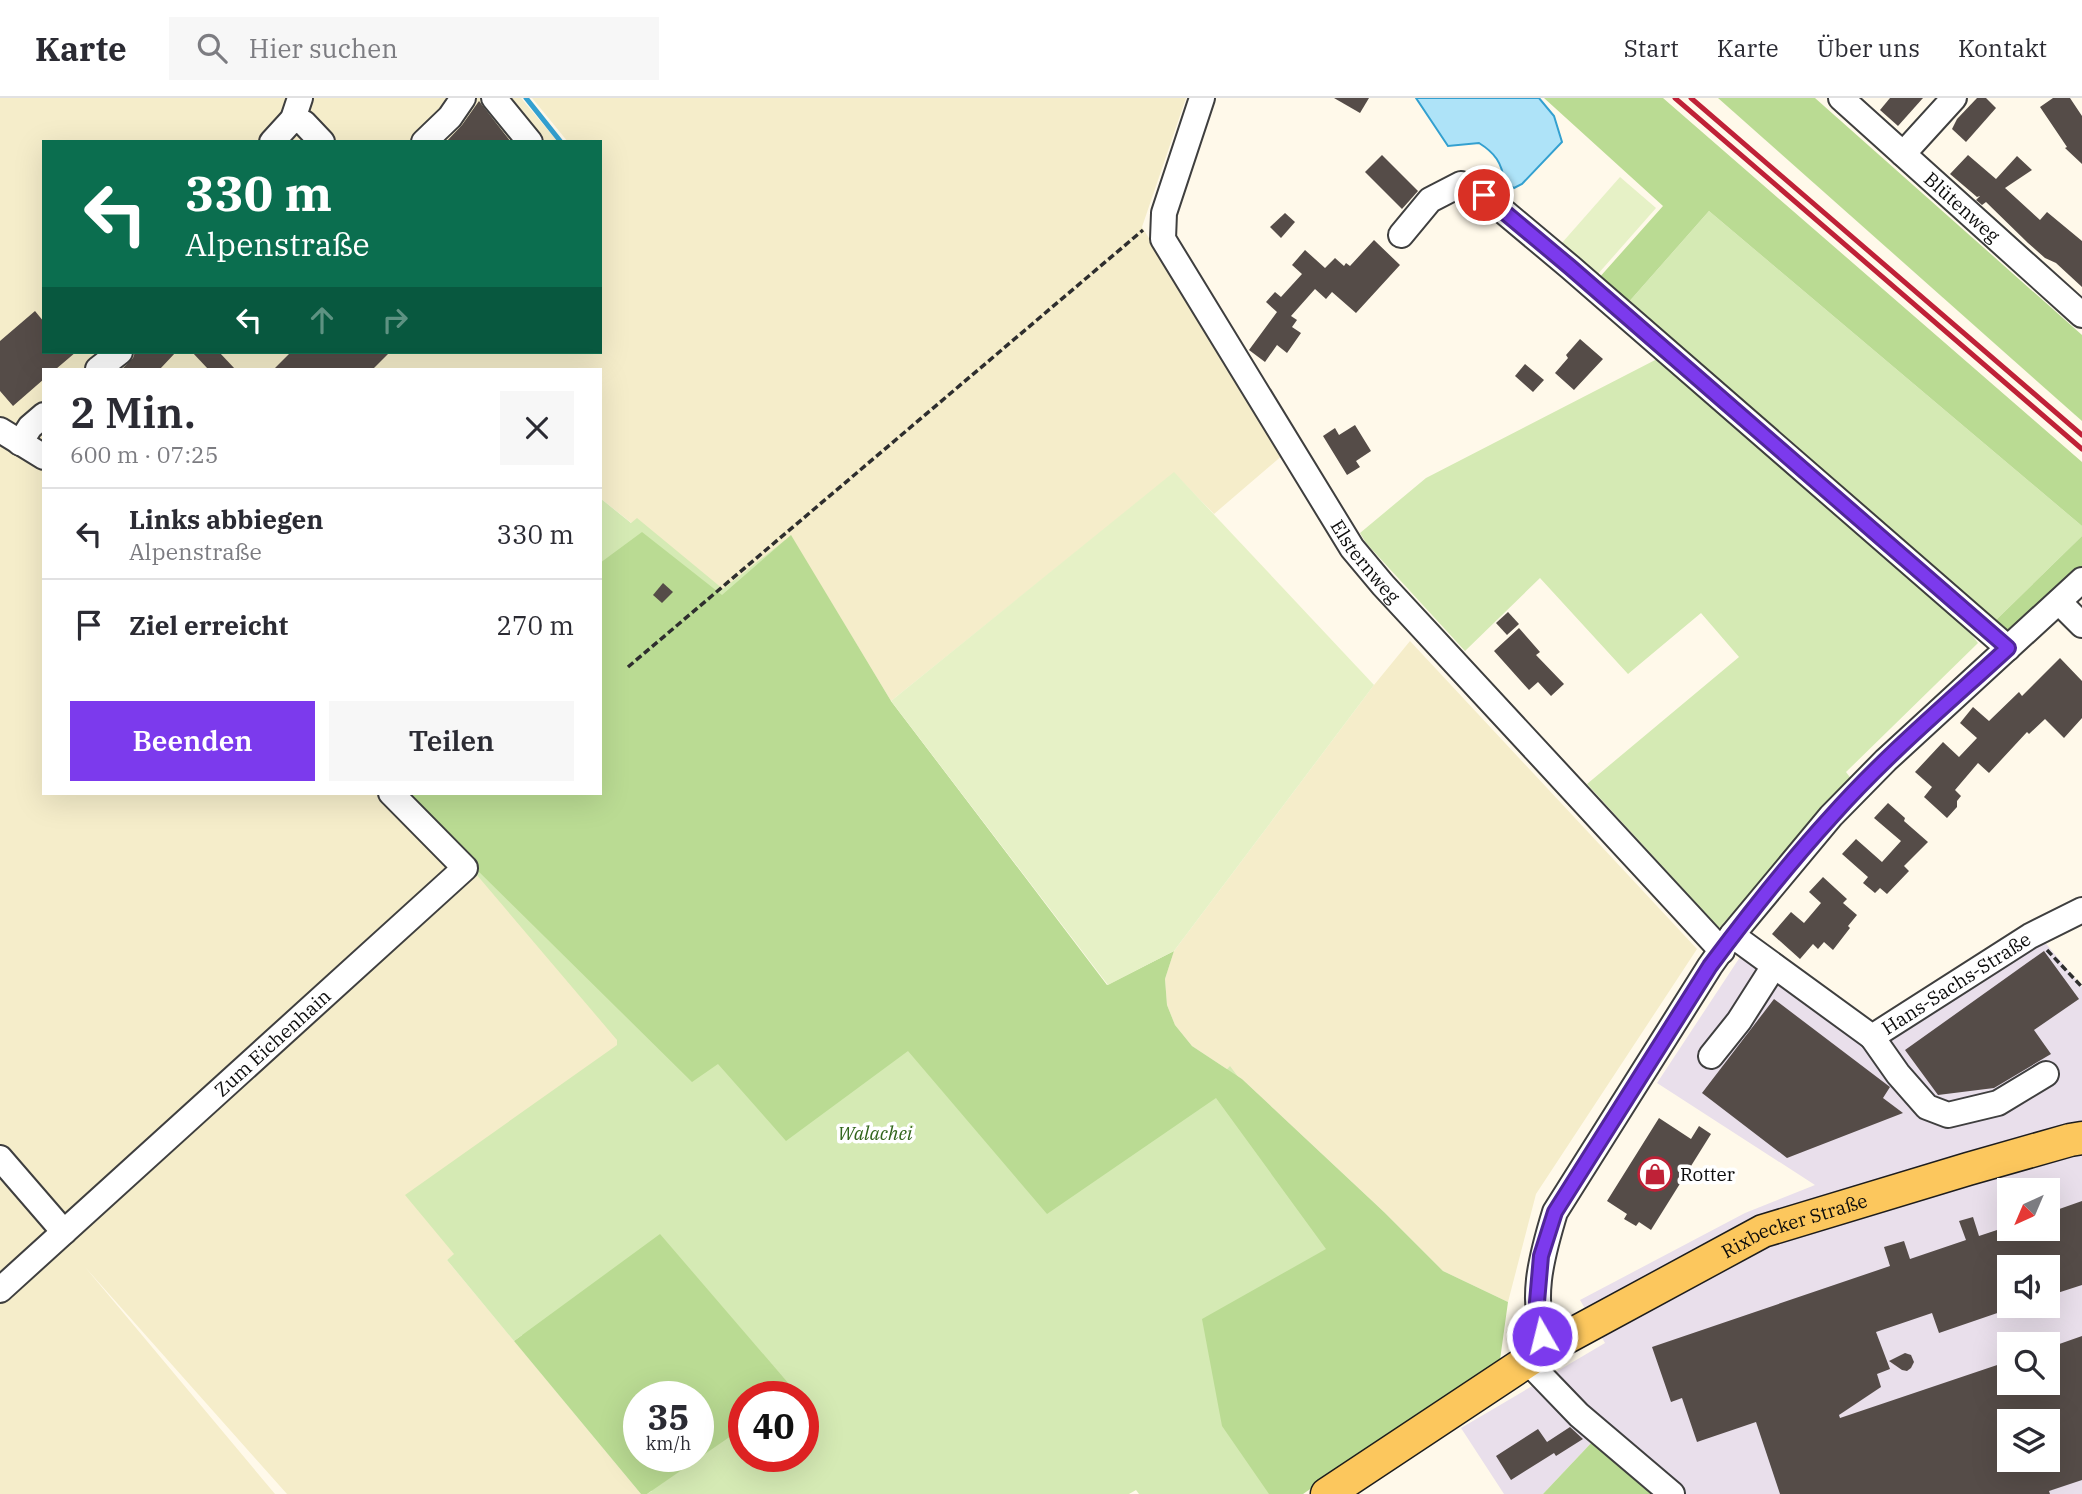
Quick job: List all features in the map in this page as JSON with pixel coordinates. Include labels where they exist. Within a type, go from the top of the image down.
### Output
[{"type":"main road","name":"Rixbecker Straße","points":[[1327,1494],[1536,1354],[1763,1231],[1968,1169],[2082,1139]]},
{"type":"street","points":[[426,140],[450,117],[463,98]]},
{"type":"street","points":[[494,98],[528,140]]},
{"type":"street","name":"Elsternweg","points":[[1202,98],[1164,213],[1163,239],[1352,548],[1727,943]]},
{"type":"street","name":"Blütenweg","points":[[1841,98],[2082,315]]},
{"type":"street","points":[[1903,154],[1954,98]]},
{"type":"street","points":[[273,140],[296,108],[304,123],[320,140]]},
{"type":"street","points":[[1401,235],[1430,200],[1461,184],[1484,195],[2008,648]]},
{"type":"street","points":[[99,368],[117,354]]},
{"type":"street","points":[[10,436],[30,427],[42,417]]},
{"type":"street","points":[[10,436],[42,456]]},
{"type":"street","points":[[1672,1494],[1579,1415],[1536,1354],[1542,1336],[1537,1302],[1541,1256],[1555,1212],[1727,943],[1831,816],[1886,761],[2082,580]]},
{"type":"street","points":[[2059,602],[2082,625]]},
{"type":"street","name":"Zum Eichenhain","points":[[0,1290],[465,868],[393,795]]},
{"type":"street","name":"Hans-Sachs-Straße","points":[[1727,943],[1774,966],[1872,1037],[2029,936],[2082,910]]},
{"type":"street","points":[[1711,1056],[1739,1021],[1774,966]]},
{"type":"street","points":[[1872,1037],[1898,1074],[1927,1107],[1948,1115],[1998,1103],[2046,1074]]},
{"type":"street","points":[[0,1158],[64,1232]]},
{"type":"path","points":[[628,667],[1164,213]]},
{"type":"path","points":[[2029,936],[2044,947],[2082,986]]},
{"type":"shaded area","points":[[0,98],[521,98],[556,140],[42,140],[42,354],[602,354],[602,140],[566,140],[532,98],[1186,98],[1142,227],[1284,454],[1214,514],[1174,473],[891,701],[791,536],[722,595],[602,500],[602,368],[42,368],[42,441],[0,417]]},
{"type":"shaded area","points":[[0,437],[42,463],[42,795],[389,795],[463,868],[66,1224],[0,1147]]},
{"type":"shaded area","points":[[1410,641],[1697,949],[1536,1194],[1508,1302],[1443,1271],[1242,1079],[1192,1046],[1175,1025],[1167,1005],[1165,979],[1174,951]]},
{"type":"shaded area","points":[[471,864],[692,1082],[447,1260],[641,1494],[287,1494],[85,1267],[275,1494],[0,1494],[0,1293]]},
{"type":"shaded area","points":[[2043,940],[2082,987],[2082,1494],[1654,1494],[1594,1440],[1543,1494],[1504,1494],[1461,1428],[1605,1343],[1580,1300],[1745,1213],[1815,1185],[1657,1083],[1744,951],[1872,1039]]},
{"type":"shaded area","points":[[0,1179],[51,1238],[0,1285]]},
{"type":"green space","points":[[1544,98],[1663,98],[2082,462],[2082,526],[1709,211],[1627,304],[1598,279],[1663,206]]},
{"type":"green space","points":[[1718,98],[1815,98],[2082,335],[2082,421]]},
{"type":"green space","points":[[1620,177],[1656,208],[1597,275],[1561,244]]},
{"type":"green space","points":[[1709,211],[2082,526],[2082,536],[1994,622],[1627,304]]},
{"type":"green space","points":[[1661,357],[1949,606],[1978,643],[1846,772],[1852,780],[1719,928],[1587,784],[1739,657],[1701,613],[1628,674],[1540,578],[1465,651],[1366,543],[1360,533],[1426,478]]},
{"type":"green space","points":[[1174,472],[1374,685],[1174,951],[1108,985],[891,701]]},
{"type":"green space","name":"Walachei","points":[[602,500],[631,523],[637,518],[723,589],[785,540],[945,785],[1195,1105],[1230,1066],[1444,1352],[1276,1494],[1139,1494],[1136,1490],[1129,1494],[647,1494],[652,1491],[636,1472],[714,1472],[714,1381],[623,1381],[623,1456],[522,1335],[514,1341],[447,1260],[454,1254],[405,1195],[617,1045],[617,1040],[448,841],[594,795],[602,795]]},
{"type":"green space","points":[[642,532],[722,595],[791,535],[891,701],[1107,985],[1174,951],[1165,979],[1167,1005],[1175,1025],[1192,1046],[1242,1079],[1443,1271],[1508,1302],[1500,1360],[1303,1494],[1269,1494],[1222,1426],[1202,1319],[1326,1249],[1216,1098],[1047,1214],[908,1051],[786,1141],[718,1064],[692,1082],[405,795],[602,795],[602,562]]},
{"type":"green space","points":[[2082,536],[2082,566],[2060,588],[2042,599],[2006,632],[1994,622]]},
{"type":"green space","points":[[660,1234],[786,1381],[728,1381],[728,1438],[714,1448],[714,1381],[623,1381],[623,1472],[679,1472],[647,1494],[641,1494],[514,1341]]},
{"type":"green space","points":[[1594,1440],[1654,1494],[1543,1494]]},
{"type":"water","points":[[1416,98],[1539,98],[1554,116],[1562,142],[1522,184],[1514,188],[1504,181],[1493,155],[1479,143],[1448,146]]},
{"type":"building","points":[[1334,98],[1369,98],[1360,113]]},
{"type":"building","points":[[1890,98],[1923,98],[1898,126],[1880,110]]},
{"type":"building","points":[[1977,98],[1986,98],[1996,108],[1966,142],[1952,129],[1957,119]]},
{"type":"building","points":[[2053,98],[2070,98],[2082,116],[2082,164],[2065,148],[2067,147],[2040,107]]},
{"type":"building","points":[[479,101],[509,140],[448,140]]},
{"type":"building","points":[[1382,155],[1418,191],[1402,209],[1365,172]]},
{"type":"building","points":[[1968,155],[1996,179],[2017,156],[2032,170],[2005,188],[2040,220],[2047,212],[2082,241],[2082,287],[2056,263],[2045,258],[2028,243],[1986,202],[1982,205],[1976,200],[1980,196],[1977,197],[1950,174]]},
{"type":"building","points":[[1285,213],[1295,222],[1281,238],[1270,227]]},
{"type":"building","points":[[1374,240],[1400,265],[1356,313],[1332,292],[1326,299],[1315,289],[1291,316],[1297,320],[1292,327],[1301,333],[1287,353],[1277,345],[1265,362],[1249,350],[1277,312],[1266,302],[1275,292],[1281,297],[1302,274],[1292,265],[1305,250],[1325,268],[1335,258],[1344,266],[1346,263],[1350,266]]},
{"type":"building","points":[[35,311],[42,320],[42,354],[74,354],[57,368],[42,368],[42,381],[13,406],[0,391],[0,341]]},
{"type":"building","points":[[1580,339],[1603,359],[1574,390],[1555,373]]},
{"type":"building","points":[[134,354],[174,354],[161,368],[123,368]]},
{"type":"building","points":[[194,354],[221,354],[234,368],[207,368]]},
{"type":"building","points":[[289,354],[388,354],[374,368],[275,368]]},
{"type":"building","points":[[1525,364],[1544,380],[1533,392],[1515,376]]},
{"type":"building","points":[[1355,425],[1371,451],[1356,461],[1360,467],[1347,475],[1323,436],[1335,428],[1339,435]]},
{"type":"building","points":[[663,583],[673,592],[662,603],[653,595]]},
{"type":"building","points":[[1508,612],[1519,624],[1507,635],[1496,623]]},
{"type":"building","points":[[1519,628],[1540,652],[1536,655],[1564,684],[1551,696],[1538,682],[1529,690],[1494,651]]},
{"type":"building","points":[[2060,658],[2082,681],[2082,718],[2064,738],[2045,719],[2029,734],[2027,732],[1989,773],[1978,763],[1955,790],[1961,796],[1957,807],[1947,818],[1924,797],[1932,787],[1915,772],[1943,742],[1959,757],[1977,738],[1960,723],[1973,707],[1989,721],[2019,692],[2022,696]]},
{"type":"building","points":[[1888,803],[1928,842],[1904,866],[1909,871],[1887,894],[1880,888],[1875,893],[1863,883],[1868,877],[1842,854],[1856,839],[1882,862],[1901,841],[1874,818]]},
{"type":"building","points":[[1823,877],[1847,899],[1843,903],[1857,915],[1833,950],[1824,942],[1818,949],[1813,944],[1800,959],[1772,934],[1791,912],[1804,923],[1821,903],[1809,892]]},
{"type":"building","points":[[2044,951],[2079,999],[2034,1030],[2051,1054],[1994,1088],[1938,1095],[1905,1050]]},
{"type":"building","points":[[1774,999],[1890,1087],[1883,1098],[1903,1113],[1787,1158],[1702,1093]]},
{"type":"building","name":"Rotter","points":[[1659,1118],[1691,1139],[1699,1126],[1711,1134],[1651,1230],[1639,1222],[1636,1226],[1624,1219],[1627,1214],[1607,1201]]},
{"type":"building","points":[[2082,1201],[2082,1285],[2060,1292],[2060,1255],[1997,1255],[1997,1313],[1939,1333],[1932,1313],[1876,1332],[1890,1369],[1877,1374],[1881,1387],[1839,1415],[1840,1418],[1997,1365],[1997,1395],[2060,1395],[2060,1344],[2082,1336],[2082,1480],[2049,1491],[2050,1494],[1780,1494],[1756,1422],[1697,1442],[1682,1398],[1671,1402],[1652,1347],[1890,1266],[1884,1247],[1904,1241],[1910,1259],[1966,1240],[1959,1221],[1973,1217],[1979,1236],[1997,1230],[1997,1241],[2060,1241],[2060,1209]]},
{"type":"building","points":[[1905,1353],[1911,1355],[1914,1362],[1907,1371],[1889,1361]]},
{"type":"building","points":[[1570,1427],[1583,1439],[1556,1456],[1554,1453],[1511,1480],[1496,1456],[1538,1429],[1547,1442]]},
{"type":"waterway","points":[[526,98],[559,140]]},
{"type":"railway","points":[[1675,98],[2082,449]]},
{"type":"railway","points":[[1691,98],[2082,435]]},
{"type":"place","name":"Rotter","points":[[1655,1174]]},
{"type":"route","points":[[1484,195],[2008,648],[1831,816],[1732,935],[1710,966],[1555,1212],[1541,1256],[1537,1302],[1542,1336]]}]
